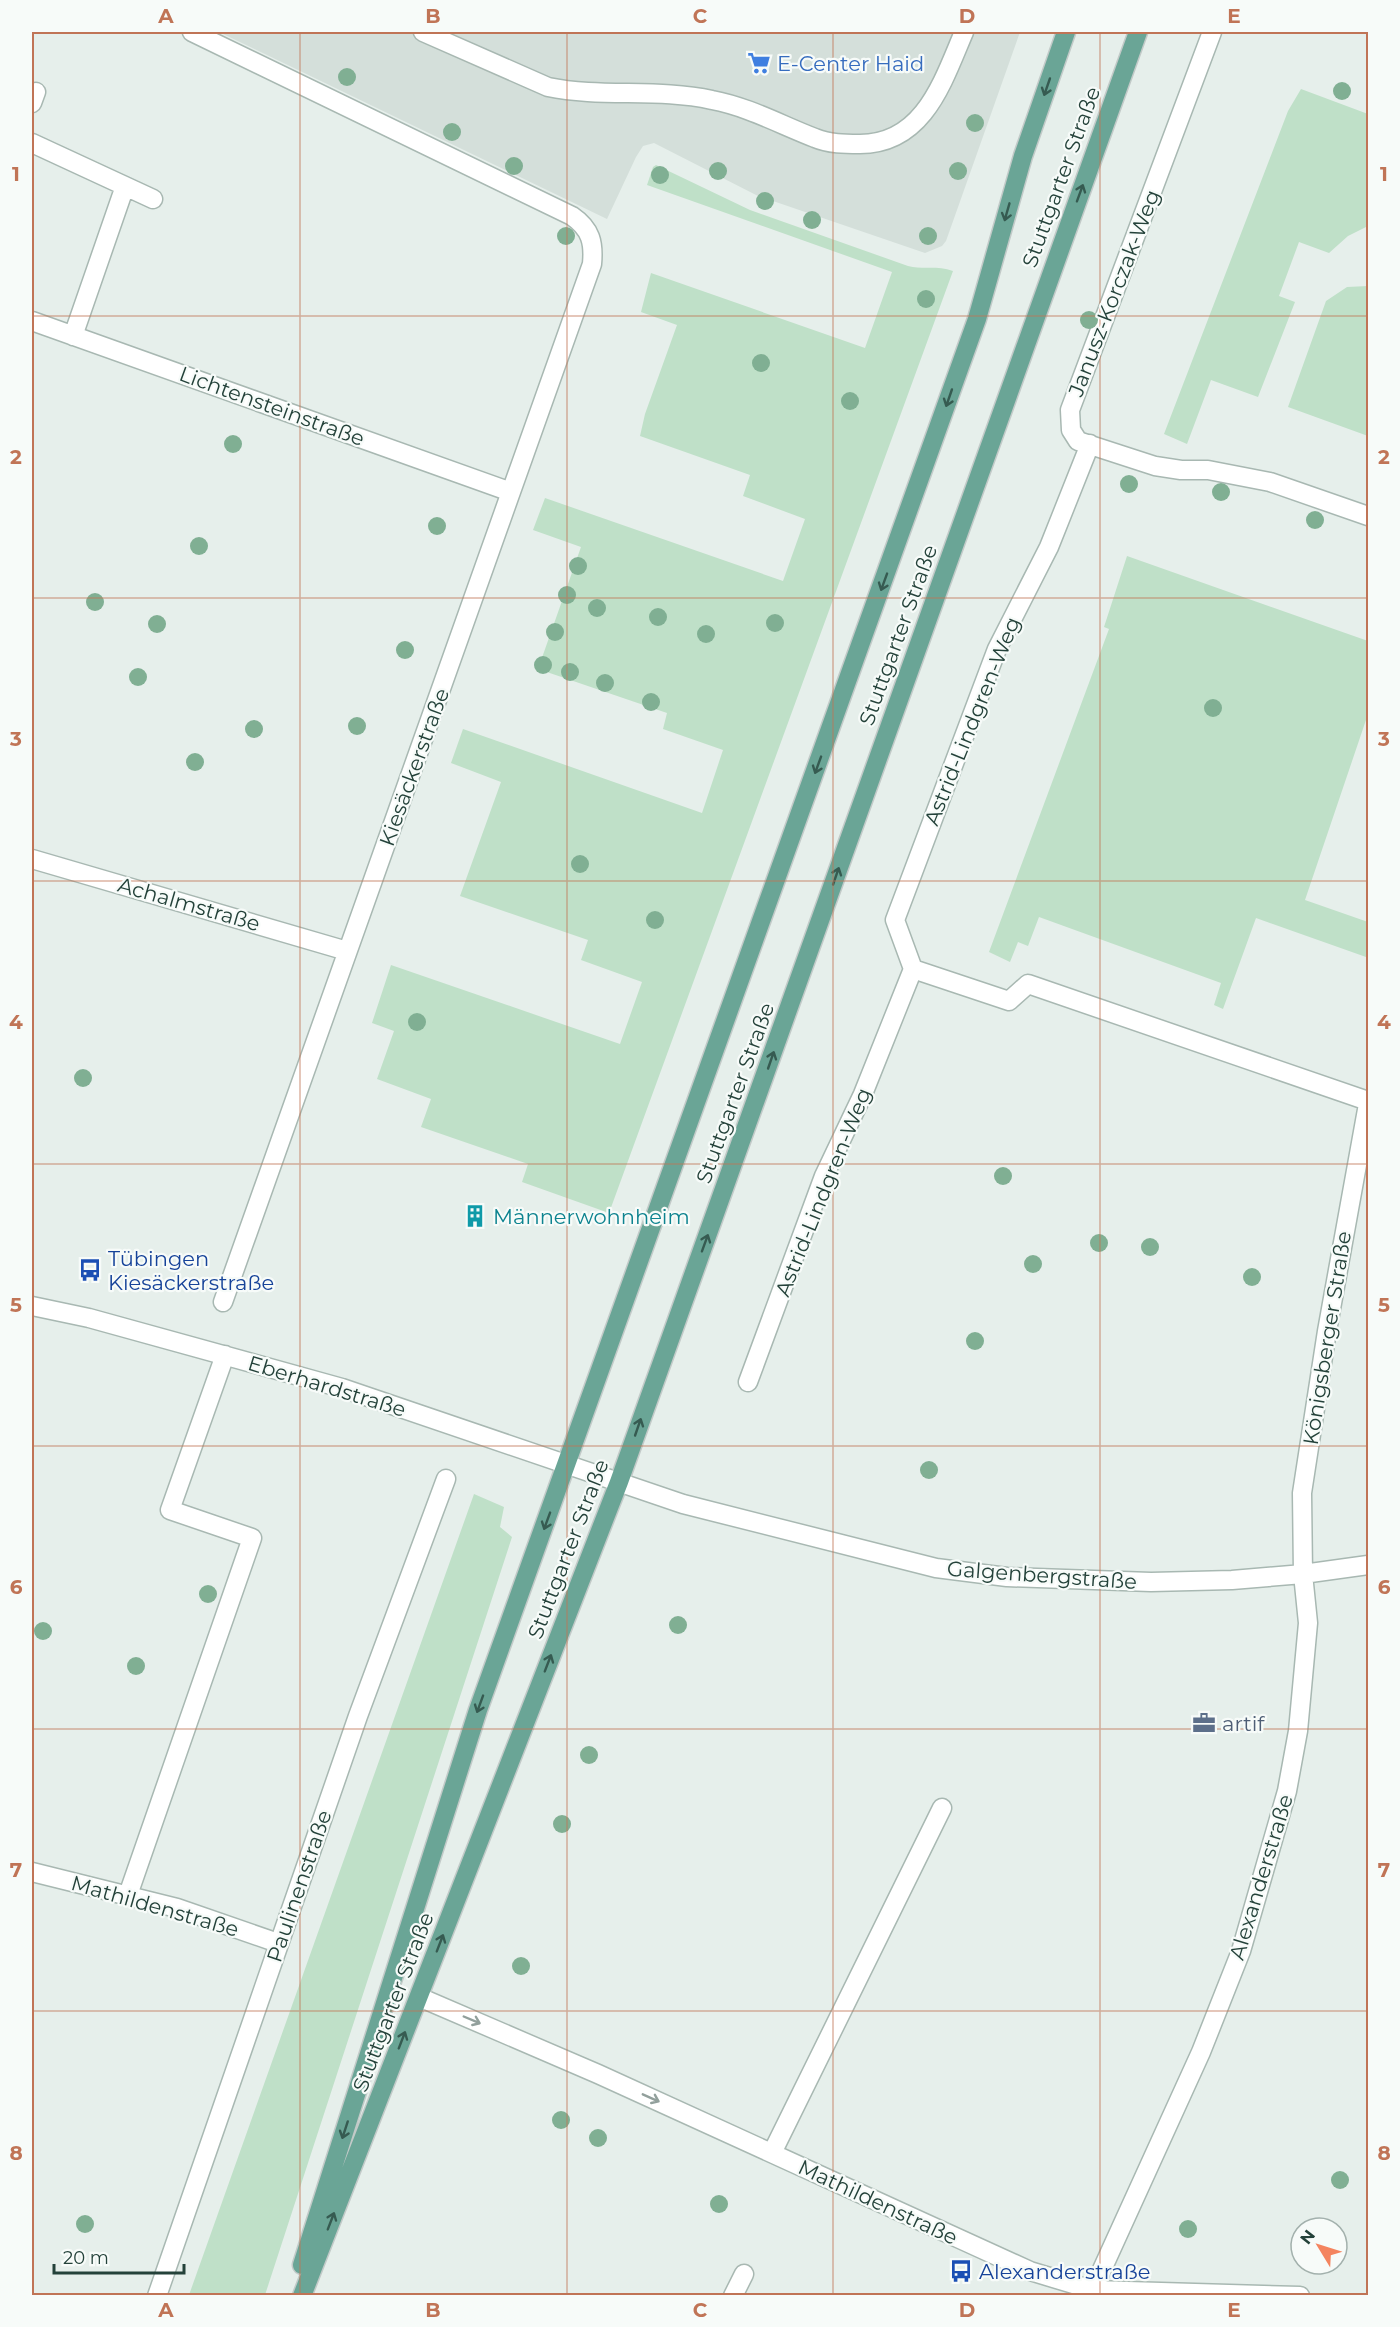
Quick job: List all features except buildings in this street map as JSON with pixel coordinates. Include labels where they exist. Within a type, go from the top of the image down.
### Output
[{"type":"main road","name":"Stuttgarter Straße","points":[[292,2295],[478,1710],[977,319],[1023,156],[1066,32]]},
{"type":"main road","name":"Stuttgarter Straße","points":[[302,2295],[619,1482],[1137,32]]},
{"type":"street","name":"Kiesäckerstraße","points":[[192,32],[553,206],[572,216],[592,238],[592,264],[224,1302]]},
{"type":"street","points":[[423,32],[548,87],[570,92],[661,93],[714,100],[778,122],[817,139],[869,144],[910,129],[929,109],[964,32]]},
{"type":"street","name":"Janusz-Korczak-Weg","points":[[1212,32],[1070,410],[1071,430],[1078,441],[1155,466],[1181,470],[1208,470],[1270,482],[1368,516]]},
{"type":"street","points":[[32,143],[153,199]]},
{"type":"street","points":[[73,336],[125,186]]},
{"type":"street","name":"Lichtensteinstraße","points":[[32,321],[511,492]]},
{"type":"street","name":"Astrid-Lindgren-Weg","points":[[748,1382],[824,1176],[863,1094],[913,969],[895,920],[997,649],[1049,547],[1090,444]]},
{"type":"street","name":"Achalmstraße","points":[[32,859],[347,951]]},
{"type":"street","points":[[913,969],[1009,1000],[1028,984],[1368,1103]]},
{"type":"street","name":"Königsberger Straße","points":[[1304,1574],[1302,1493],[1327,1331],[1368,1103]]},
{"type":"street","name":"Eberhardstraße","points":[[32,1306],[88,1318],[342,1388],[619,1482]]},
{"type":"street","points":[[128,1895],[252,1538],[170,1510],[225,1355]]},
{"type":"street","name":"Paulinenstraße","points":[[157,2295],[278,1943],[446,1479]]},
{"type":"street","name":"Galgenbergstraße","points":[[619,1482],[683,1504],[936,1568],[970,1573],[1151,1582],[1232,1580],[1304,1574],[1368,1565]]},
{"type":"street","name":"Alexanderstraße","points":[[1091,2293],[1202,2052],[1241,1951],[1269,1860],[1287,1791],[1298,1731],[1308,1623],[1304,1574]]},
{"type":"street","name":"Mathildenstraße","points":[[772,2152],[942,1808]]},
{"type":"street","name":"Mathildenstraße","points":[[32,1872],[177,1908],[278,1943]]},
{"type":"street","name":"Mathildenstraße","points":[[419,1997],[772,2152],[1030,2271],[1091,2293],[1300,2295]]},
{"type":"street","points":[[733,2295],[744,2274]]},
{"type":"shaded area","points":[[219,32],[1020,32],[946,241],[942,246],[925,253],[758,196],[654,143],[643,146],[636,157],[607,219]]},
{"type":"green space","points":[[1301,89],[1368,114],[1368,226],[1348,236],[1329,253],[1299,242],[1279,296],[1295,302],[1258,397],[1211,380],[1187,444],[1164,434],[1288,111]]},
{"type":"green space","points":[[656,165],[750,210],[908,266],[953,271],[609,1213],[522,1182],[528,1164],[421,1127],[431,1099],[377,1079],[394,1031],[372,1023],[391,965],[620,1044],[642,982],[581,960],[588,940],[460,896],[501,782],[451,763],[463,729],[702,813],[723,750],[663,729],[667,713],[538,669],[581,547],[533,530],[545,498],[783,581],[805,519],[743,496],[750,475],[640,436],[645,414],[677,325],[641,312],[651,273],[865,348],[892,272],[647,185],[653,167]]},
{"type":"green space","points":[[1368,286],[1368,436],[1288,407],[1326,301],[1347,287]]},
{"type":"green space","points":[[1127,556],[1368,641],[1368,714],[1305,900],[1368,922],[1366,957],[1256,918],[1223,1009],[1214,1005],[1221,983],[1039,917],[1028,946],[1018,942],[1010,962],[989,952],[1109,629],[1104,627]]},
{"type":"green space","points":[[474,1494],[504,1507],[500,1527],[512,1537],[265,2295],[189,2295]]},
{"type":"place","name":"E-Center Haid","points":[[759,63]]},
{"type":"place","name":"Männerwohnheim","points":[[475,1216]]},
{"type":"place","name":"Tübingen Kiesäckerstraße","points":[[90,1270]]},
{"type":"place","name":"artif","points":[[1204,1723]]},
{"type":"place","name":"Alexanderstraße","points":[[961,2271]]}]
